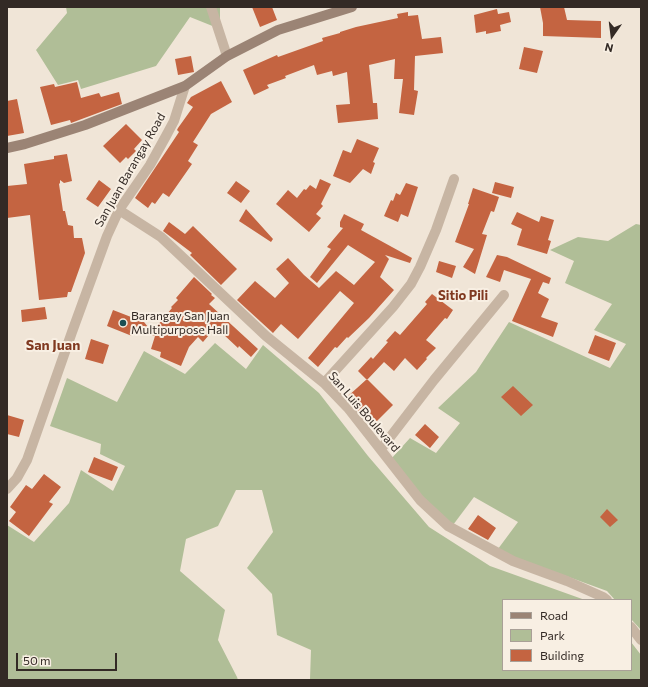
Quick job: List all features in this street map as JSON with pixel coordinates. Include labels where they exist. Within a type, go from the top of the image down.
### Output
[{"type":"street","points":[[211,7],[227,56]]},
{"type":"street","points":[[7,148],[85,125],[185,86],[227,56],[278,30],[352,7]]},
{"type":"street","name":"San Juan Barangay Road","points":[[7,489],[18,478],[27,460],[107,236],[119,210],[150,165],[174,121],[185,86]]},
{"type":"street","points":[[324,383],[393,307],[411,284],[436,230],[454,180]]},
{"type":"street","name":"San Luis Boulevard","points":[[119,210],[162,237],[266,336],[324,383],[348,408],[420,500],[448,526],[513,561],[567,581],[606,599]]},
{"type":"street","points":[[381,449],[434,380],[504,295]]},
{"type":"street","points":[[632,628],[641,640]]},
{"type":"green space","points":[[66,7],[220,7],[220,29],[190,17],[156,66],[81,89],[78,80],[58,85],[36,50],[67,13]]},
{"type":"green space","points":[[636,224],[641,225],[641,630],[632,620],[632,599],[614,599],[607,591],[544,568],[495,553],[518,522],[474,497],[453,525],[424,500],[391,459],[410,438],[436,453],[460,423],[438,408],[476,372],[509,322],[610,368],[626,344],[594,330],[612,304],[565,283],[574,261],[550,250],[578,237],[608,241]]},
{"type":"green space","points":[[215,343],[246,369],[263,345],[319,393],[368,456],[429,527],[490,566],[582,599],[502,599],[502,671],[632,671],[632,643],[641,655],[641,680],[309,680],[311,650],[277,635],[272,594],[247,568],[273,532],[262,490],[236,490],[218,526],[186,539],[180,571],[225,610],[218,640],[238,680],[7,680],[7,525],[34,542],[69,503],[81,470],[113,491],[125,466],[100,454],[101,444],[50,426],[67,378],[117,402],[144,351],[185,374]]},
{"type":"building","points":[[252,7],[272,7],[277,20],[260,27]]},
{"type":"building","points":[[540,7],[564,7],[567,20],[601,21],[601,38],[543,36],[543,23]]},
{"type":"building","points":[[497,9],[498,14],[509,12],[511,22],[500,25],[501,31],[486,34],[486,31],[476,33],[474,15]]},
{"type":"building","points":[[408,12],[408,16],[418,15],[422,39],[441,37],[443,53],[415,56],[414,90],[418,91],[414,115],[399,113],[403,79],[394,79],[395,59],[369,65],[373,103],[377,103],[378,119],[338,123],[336,105],[350,104],[347,72],[333,76],[332,71],[317,75],[314,65],[285,76],[286,78],[267,85],[269,88],[254,95],[243,70],[277,55],[278,57],[323,41],[322,38],[356,27],[398,18],[397,14]]},
{"type":"building","points":[[524,47],[543,51],[537,73],[519,69]]},
{"type":"building","points":[[191,56],[194,72],[178,75],[175,59]]},
{"type":"building","points":[[221,81],[232,102],[211,114],[193,142],[198,145],[188,161],[192,164],[169,197],[163,193],[155,204],[152,202],[148,208],[135,198],[179,132],[177,130],[178,128],[193,107],[187,103],[191,97]]},
{"type":"building","points":[[77,82],[81,98],[99,93],[101,97],[119,92],[122,104],[71,123],[70,120],[51,125],[40,87],[54,84],[55,87]]},
{"type":"building","points":[[17,99],[24,133],[7,136],[7,101]]},
{"type":"building","points":[[126,124],[142,140],[134,149],[136,151],[128,159],[126,157],[120,163],[103,146]]},
{"type":"building","points":[[357,139],[379,148],[373,162],[375,163],[371,174],[363,169],[350,183],[333,176],[343,150],[351,153]]},
{"type":"building","points":[[67,154],[72,181],[64,183],[60,180],[59,184],[63,211],[65,211],[68,225],[73,226],[74,238],[82,238],[85,253],[71,292],[68,292],[67,297],[39,300],[30,215],[7,218],[7,186],[27,184],[24,164],[54,159],[54,156]]},
{"type":"building","points":[[320,179],[331,184],[321,204],[323,206],[316,214],[321,218],[309,232],[276,204],[288,190],[297,198],[304,189],[306,190],[310,185],[316,189]]},
{"type":"building","points":[[99,180],[111,189],[98,207],[86,199]]},
{"type":"building","points":[[236,181],[250,191],[241,203],[227,193]]},
{"type":"building","points":[[495,182],[514,187],[511,198],[492,193]]},
{"type":"building","points":[[406,183],[418,187],[408,217],[401,214],[398,222],[384,216],[391,200],[393,201],[396,193],[400,195]]},
{"type":"building","points":[[473,188],[499,197],[494,212],[491,211],[482,234],[487,235],[475,274],[463,267],[474,249],[455,242],[469,204]]},
{"type":"building","points":[[246,209],[273,239],[271,242],[239,221]]},
{"type":"building","points":[[517,212],[539,222],[541,216],[554,220],[548,240],[551,241],[547,254],[517,245],[522,229],[511,224]]},
{"type":"building","points":[[344,214],[364,224],[361,230],[412,258],[410,263],[385,255],[389,259],[380,277],[394,290],[369,318],[337,348],[335,347],[318,367],[308,358],[354,303],[340,291],[298,339],[281,324],[273,333],[237,300],[255,281],[275,298],[289,283],[276,269],[288,258],[319,288],[336,271],[354,285],[375,262],[348,245],[317,283],[310,277],[331,249],[327,247],[343,228],[340,227],[340,222]]},
{"type":"building","points":[[169,222],[185,234],[193,226],[237,269],[221,285],[190,255],[192,253],[163,231]]},
{"type":"building","points":[[497,255],[507,257],[551,278],[549,284],[543,282],[538,293],[549,299],[541,317],[558,323],[553,337],[512,321],[531,279],[504,270],[500,282],[486,277]]},
{"type":"building","points":[[439,261],[456,266],[452,278],[436,272]]},
{"type":"building","points":[[194,277],[215,298],[209,304],[258,349],[251,357],[239,346],[238,348],[223,334],[222,336],[214,329],[203,342],[198,337],[189,347],[181,366],[160,357],[161,352],[151,349],[155,336],[135,331],[132,336],[107,326],[113,310],[144,322],[152,332],[178,300],[176,298]]},
{"type":"building","points":[[432,294],[453,310],[447,319],[445,318],[426,340],[436,348],[417,370],[405,358],[394,371],[384,362],[367,380],[358,371],[371,357],[373,359],[388,342],[386,341],[395,331],[400,335],[427,304],[425,302]]},
{"type":"building","points":[[45,307],[47,319],[22,322],[21,310]]},
{"type":"building","points":[[595,335],[616,343],[609,361],[588,353]]},
{"type":"building","points":[[91,339],[109,345],[103,364],[85,359]]},
{"type":"building","points":[[367,379],[393,405],[376,422],[363,409],[360,413],[347,397]]},
{"type":"building","points":[[513,386],[533,405],[521,416],[501,397]]},
{"type":"building","points":[[7,415],[24,420],[19,437],[7,434]]},
{"type":"building","points":[[425,424],[439,437],[430,448],[415,435]]},
{"type":"building","points":[[94,457],[118,467],[112,481],[88,472]]},
{"type":"building","points":[[44,474],[61,487],[49,502],[53,504],[29,536],[9,521],[16,512],[10,507],[26,485],[32,489]]},
{"type":"building","points":[[607,509],[618,520],[610,527],[600,517]]},
{"type":"building","points":[[478,515],[496,528],[488,540],[468,529]]},
{"type":"place","name":"Barangay San Juan Multipurpose Hall","points":[[123,323]]},
{"type":"district","name":"Sitio Pili","points":[[463,296]]},
{"type":"district","name":"San Juan","points":[[53,345]]}]
